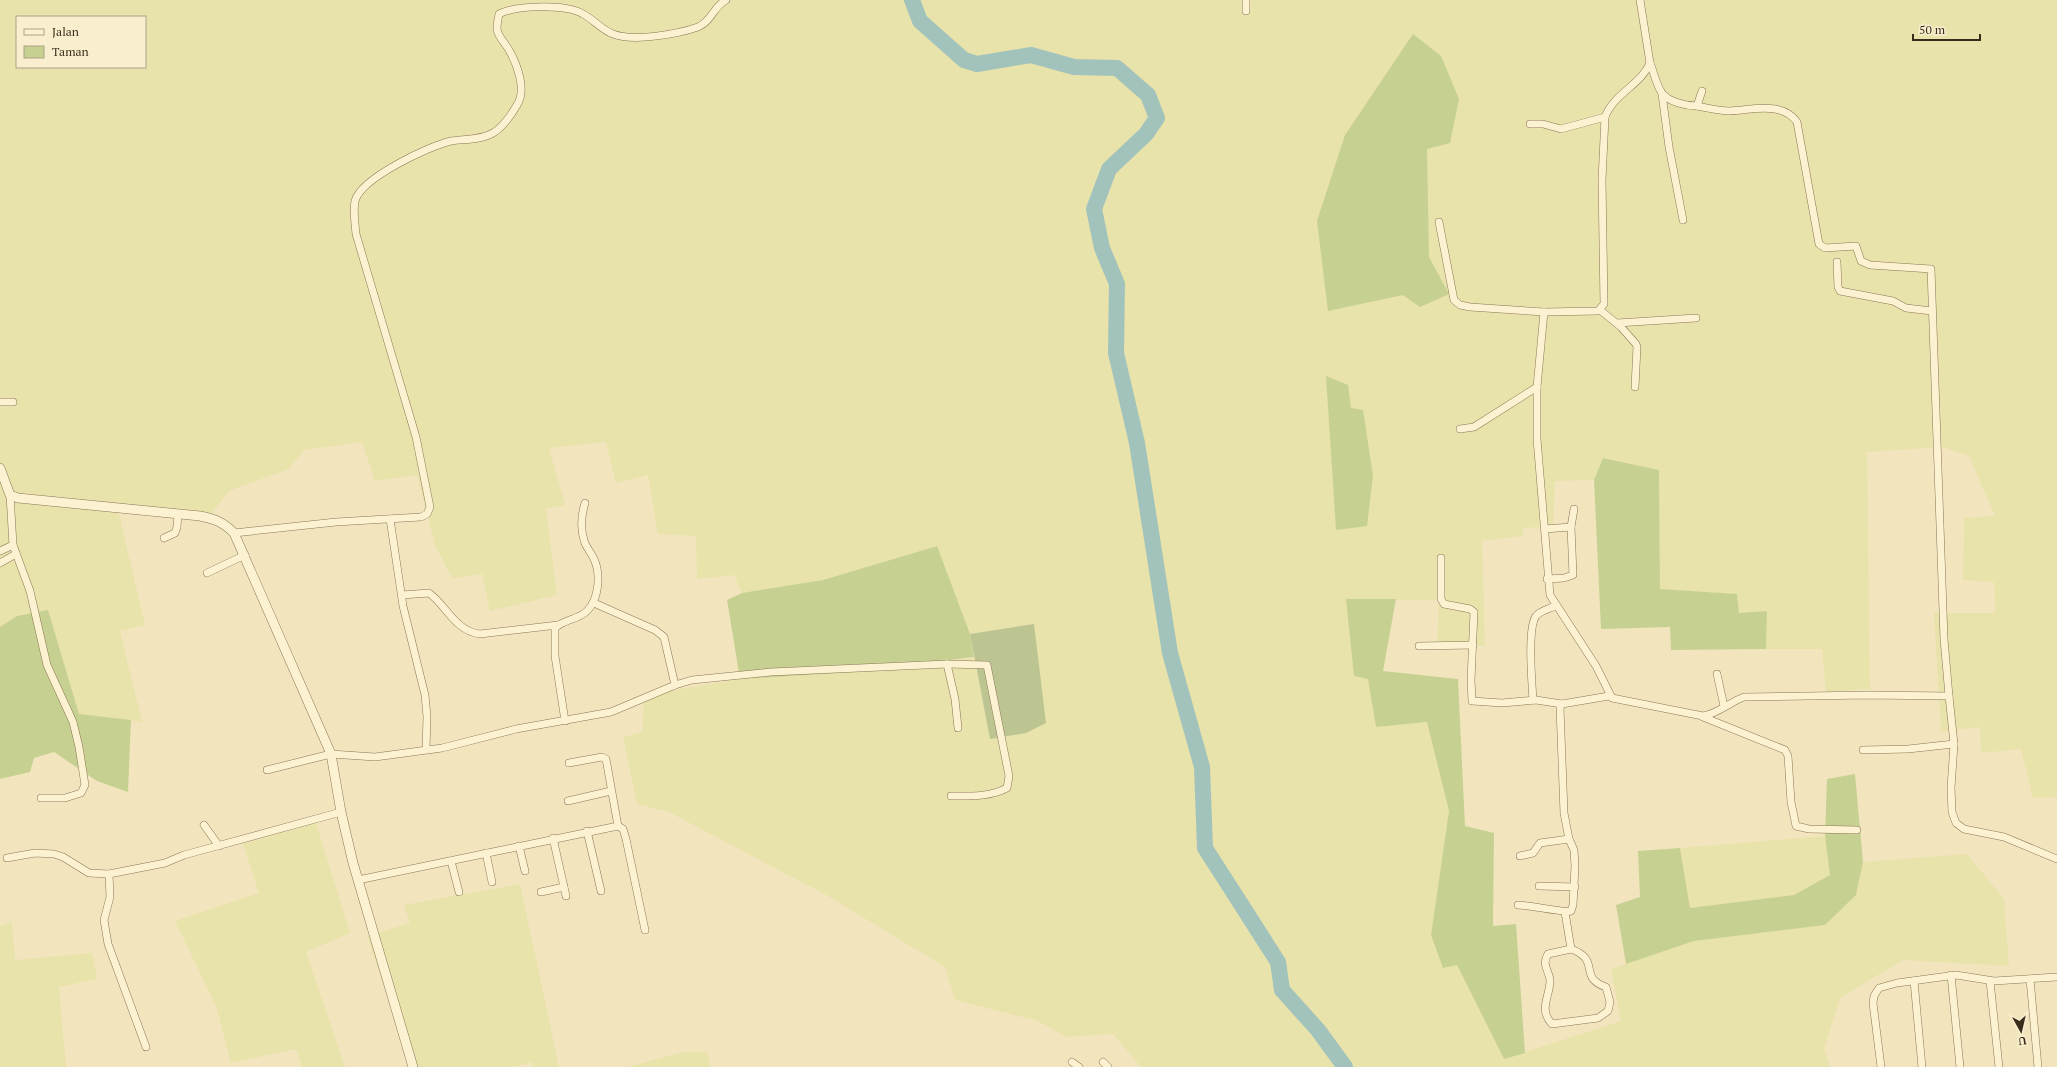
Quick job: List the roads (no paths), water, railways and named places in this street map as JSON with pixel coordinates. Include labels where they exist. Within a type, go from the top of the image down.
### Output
[{"type":"street","points":[[564,0],[567,8]]},
{"type":"street","points":[[234,533],[336,522],[421,517],[427,514],[430,507],[416,437],[356,234],[354,212],[355,200],[360,190],[381,174],[419,154],[450,142],[476,138],[493,133],[517,105],[520,96],[520,85],[516,62],[497,30],[499,14],[522,9],[567,8],[583,14],[613,34],[646,37],[671,34],[699,27],[707,22],[726,0]]},
{"type":"street","points":[[1246,0],[1246,11]]},
{"type":"street","points":[[1640,0],[1650,63],[1662,94],[1669,148],[1683,220]]},
{"type":"street","points":[[1600,310],[1603,306],[1604,299],[1602,180],[1605,117],[1609,108],[1622,92],[1644,73],[1650,63]]},
{"type":"street","points":[[1696,106],[1702,91]]},
{"type":"street","points":[[1662,94],[1674,101],[1690,106],[1731,111],[1752,108],[1782,110],[1791,114],[1797,122],[1819,244],[1825,248],[1856,246],[1861,261],[1870,265],[1931,269],[1944,639],[1954,744],[1950,788],[1952,812],[1956,823],[1964,828],[2004,837],[2057,859]]},
{"type":"street","points":[[1530,124],[1544,124],[1561,129],[1605,117]]},
{"type":"street","points":[[1439,222],[1454,300],[1460,305],[1470,308],[1544,312],[1600,310],[1617,323],[1633,340],[1637,347],[1635,387]]},
{"type":"street","points":[[1837,262],[1838,287],[1840,291],[1893,301],[1900,307],[1932,312]]},
{"type":"street","points":[[1544,312],[1537,387],[1537,439],[1545,528],[1547,579],[1550,595],[1555,606],[1596,666],[1610,696],[1615,700],[1639,703],[1702,716],[1785,750],[1788,756],[1791,802],[1796,826],[1800,828],[1857,830]]},
{"type":"street","points":[[1617,323],[1696,318]]},
{"type":"street","points":[[1460,429],[1474,427],[1537,387]]},
{"type":"street","points":[[0,402],[13,402]]},
{"type":"street","points":[[0,468],[10,495],[13,545],[30,591],[47,666],[73,722],[79,747],[85,785],[81,793],[65,798],[41,798]]},
{"type":"street","points":[[10,495],[24,499],[216,519],[226,524],[234,533],[245,555],[330,754],[341,812],[358,880],[413,1067]]},
{"type":"street","points":[[402,595],[429,593],[458,624],[472,633],[480,634],[558,625],[581,616],[594,603],[598,589],[597,569],[583,535],[581,522],[585,503]]},
{"type":"street","points":[[1547,579],[1564,578],[1573,575],[1571,526],[1574,509]]},
{"type":"street","points":[[164,538],[175,533],[178,527],[178,514]]},
{"type":"street","points":[[390,519],[403,606],[425,695],[427,717],[426,749]]},
{"type":"street","points":[[1545,528],[1571,526]]},
{"type":"street","points":[[0,551],[13,545]]},
{"type":"street","points":[[0,563],[16,554]]},
{"type":"street","points":[[207,573],[245,555]]},
{"type":"street","points":[[1441,558],[1442,599],[1444,604],[1447,606],[1464,608],[1474,612],[1471,680],[1472,701],[1502,703],[1533,700],[1562,704],[1610,696]]},
{"type":"street","points":[[594,603],[655,630],[664,637],[675,685]]},
{"type":"street","points":[[1533,700],[1531,652],[1533,622],[1540,613],[1555,606]]},
{"type":"street","points":[[558,625],[555,628],[554,634],[555,656],[566,721]]},
{"type":"street","points":[[1419,646],[1473,645]]},
{"type":"street","points":[[267,770],[330,754],[375,757],[453,745],[477,737],[611,712],[675,685],[692,680],[771,672],[947,664],[987,665],[1009,776],[1007,788],[999,792],[982,796],[951,796]]},
{"type":"street","points":[[947,664],[955,699],[958,728]]},
{"type":"street","points":[[1717,674],[1724,706]]},
{"type":"street","points":[[1702,716],[1710,714],[1744,697],[1896,695],[1949,696]]},
{"type":"street","points":[[1518,904],[1565,912],[1571,911],[1573,905],[1576,887],[1574,850],[1569,839],[1564,813],[1559,724],[1562,704]]},
{"type":"street","points":[[1863,750],[1908,749],[1954,744]]},
{"type":"street","points":[[569,763],[605,758],[618,826],[623,830],[626,839],[645,930]]},
{"type":"street","points":[[568,801],[611,791]]},
{"type":"street","points":[[7,858],[35,853],[54,854],[63,857],[89,873],[109,874],[165,863],[184,855],[341,812]]},
{"type":"street","points":[[204,825],[219,846]]},
{"type":"street","points":[[358,880],[553,838],[618,826]]},
{"type":"street","points":[[587,832],[601,891]]},
{"type":"street","points":[[553,838],[566,896]]},
{"type":"street","points":[[1520,856],[1532,853],[1540,843],[1569,839]]},
{"type":"street","points":[[519,846],[525,871]]},
{"type":"street","points":[[486,853],[492,882]]},
{"type":"street","points":[[451,861],[459,892]]},
{"type":"street","points":[[109,874],[110,897],[104,920],[104,928],[108,944],[146,1047]]},
{"type":"street","points":[[1539,886],[1576,887]]},
{"type":"street","points":[[540,892],[564,887]]},
{"type":"street","points":[[1565,912],[1572,950]]},
{"type":"street","points":[[1572,950],[1582,953],[1589,962],[1590,976],[1596,984],[1606,988],[1610,1002],[1608,1011],[1598,1018],[1552,1024],[1547,1019],[1545,1008],[1550,983],[1544,960],[1548,954],[1572,950]]},
{"type":"street","points":[[1951,976],[1960,1067]]},
{"type":"street","points":[[1881,1067],[1874,996],[1879,988],[1951,976],[1974,977],[1990,981],[2057,977]]},
{"type":"street","points":[[2030,979],[2038,1067]]},
{"type":"street","points":[[1914,981],[1922,1067]]},
{"type":"street","points":[[1990,981],[1999,1067]]},
{"type":"street","points":[[1072,1062],[1079,1067]]},
{"type":"waterway","points":[[912,0],[920,21],[964,60],[977,64],[1031,55],[1074,67],[1117,68],[1148,95],[1157,118],[1146,134],[1109,169],[1094,209],[1102,248],[1117,284],[1116,353],[1137,443],[1170,653],[1202,767],[1205,848],[1278,962],[1282,990],[1318,1030],[1345,1067]]}]
